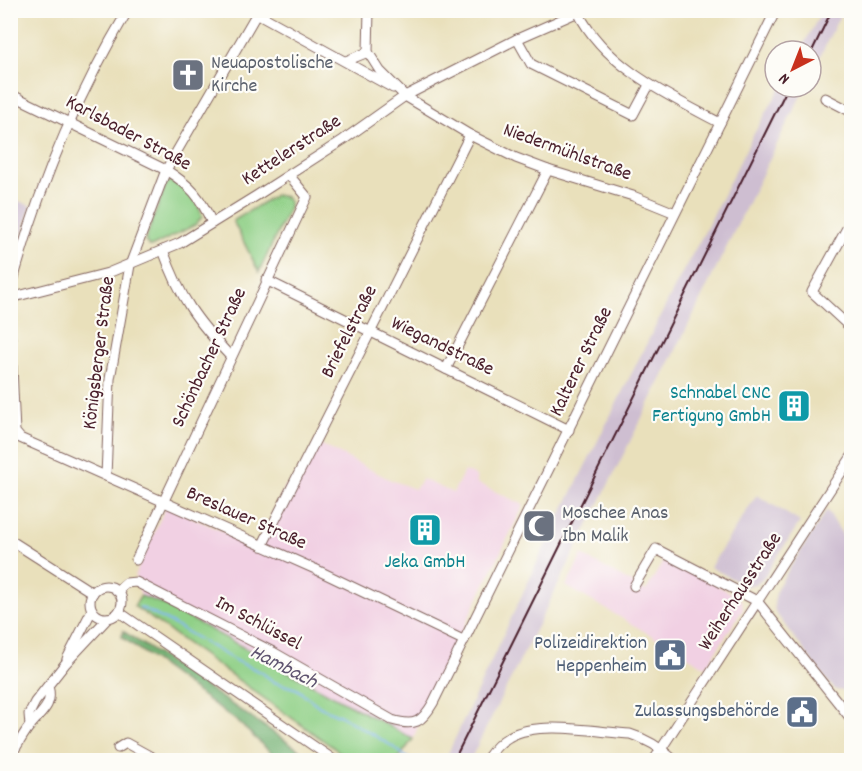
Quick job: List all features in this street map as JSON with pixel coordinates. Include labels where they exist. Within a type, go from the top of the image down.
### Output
[{"type":"street","points":[[10,292],[34,210],[69,123],[105,49],[128,10]]},
{"type":"street","points":[[346,61],[368,52],[369,10]]},
{"type":"street","points":[[553,10],[557,20]]},
{"type":"street","points":[[764,10],[775,13]]},
{"type":"street","points":[[581,11],[586,29],[603,48],[649,85],[720,123]]},
{"type":"street","name":"Kettelerstraße","points":[[10,298],[108,273],[180,243],[289,175],[405,96],[517,39],[581,11]]},
{"type":"street","points":[[255,12],[405,96]]},
{"type":"street","name":"Königsberger Straße","points":[[106,476],[110,379],[130,265],[166,170],[255,12]]},
{"type":"street","name":"Kalterer Straße","points":[[413,723],[420,721],[430,709],[775,13]]},
{"type":"street","points":[[517,39],[531,64],[633,115],[649,85]]},
{"type":"street","name":"Niedermühlstraße","points":[[368,52],[380,71],[405,96],[470,135],[516,158],[633,196],[675,213]]},
{"type":"street","name":"Karlsbader Straße","points":[[10,94],[166,170],[197,193],[212,223]]},
{"type":"street","points":[[825,98],[852,112]]},
{"type":"street","name":"Briefelstraße","points":[[262,546],[470,135]]},
{"type":"street","points":[[447,369],[548,170]]},
{"type":"street","name":"Schönbacher Straße","points":[[136,560],[307,197],[289,175]]},
{"type":"street","points":[[852,219],[812,292],[852,328]]},
{"type":"street","points":[[164,250],[174,279],[189,308],[231,357]]},
{"type":"street","name":"Wiegandstraße","points":[[266,280],[569,430]]},
{"type":"street","name":"Breslauer Straße","points":[[10,324],[15,432],[20,438],[262,546],[463,640]]},
{"type":"street","name":"Weiherhausstraße","points":[[654,760],[852,456]]},
{"type":"street","points":[[10,540],[93,593]]},
{"type":"street","points":[[634,586],[656,549],[757,601],[852,720]]},
{"type":"street","name":"Im Schlüssel","points":[[117,591],[126,583],[136,582],[273,652],[393,720],[405,724],[413,723]]},
{"type":"street","points":[[10,756],[49,703],[48,686],[65,664],[108,618],[119,612],[122,603],[117,591],[107,586],[97,589],[90,602],[93,610],[99,616],[108,618]]},
{"type":"street","points":[[65,664],[93,610]]},
{"type":"street","points":[[119,612],[334,760]]},
{"type":"street","points":[[842,706],[852,702]]},
{"type":"street","points":[[486,760],[509,736],[524,730],[539,728],[630,734],[662,749],[674,760]]},
{"type":"street","points":[[118,748],[126,743],[157,760]]},
{"type":"shaded area","points":[[822,11],[842,11],[823,50],[823,39],[807,39]]},
{"type":"shaded area","points":[[774,99],[799,99],[470,760],[445,760],[542,552],[751,139]]},
{"type":"shaded area","points":[[11,198],[31,206],[13,263],[11,277]]},
{"type":"shaded area","points":[[318,443],[391,480],[415,489],[422,479],[453,493],[464,471],[476,476],[477,483],[524,505],[428,700],[413,739],[163,604],[141,596],[135,575],[166,506],[258,547],[286,485],[294,489]]},
{"type":"shaded area","points":[[757,495],[800,522],[762,580],[746,586],[710,567]]},
{"type":"shaded area","points":[[827,510],[851,548],[851,692],[836,690],[829,683],[775,612],[777,588]]},
{"type":"shaded area","points":[[582,555],[646,591],[666,556],[736,596],[742,601],[743,609],[706,667],[566,586]]},
{"type":"green space","points":[[170,181],[186,189],[198,205],[202,217],[195,225],[149,246],[145,241],[166,184]]},
{"type":"green space","points":[[275,195],[286,197],[289,208],[259,272],[233,221]]},
{"type":"green space","points":[[141,596],[163,604],[413,739],[399,758],[400,760],[351,760],[134,606]]},
{"type":"green space","points":[[123,631],[314,760],[279,760],[238,722],[122,637]]},
{"type":"waterway","name":"Hambach","points":[[140,607],[236,661],[261,672],[274,682],[297,689],[320,707],[341,716],[392,746],[410,760]]},
{"type":"railway","points":[[818,39],[832,10]]},
{"type":"railway","points":[[454,760],[782,99]]},
{"type":"place","name":"Neuapostolische Kirche","points":[[188,75]]},
{"type":"place","name":"Schnabel CNC Fertigung GmbH","points":[[794,406]]},
{"type":"place","name":"Moschee Anas Ibn Malik","points":[[539,526]]},
{"type":"place","name":"Jeka GmbH","points":[[425,530]]},
{"type":"place","name":"Polizeidirektion Heppenheim","points":[[670,655]]},
{"type":"place","name":"Zulassungsbehörde","points":[[802,712]]}]
